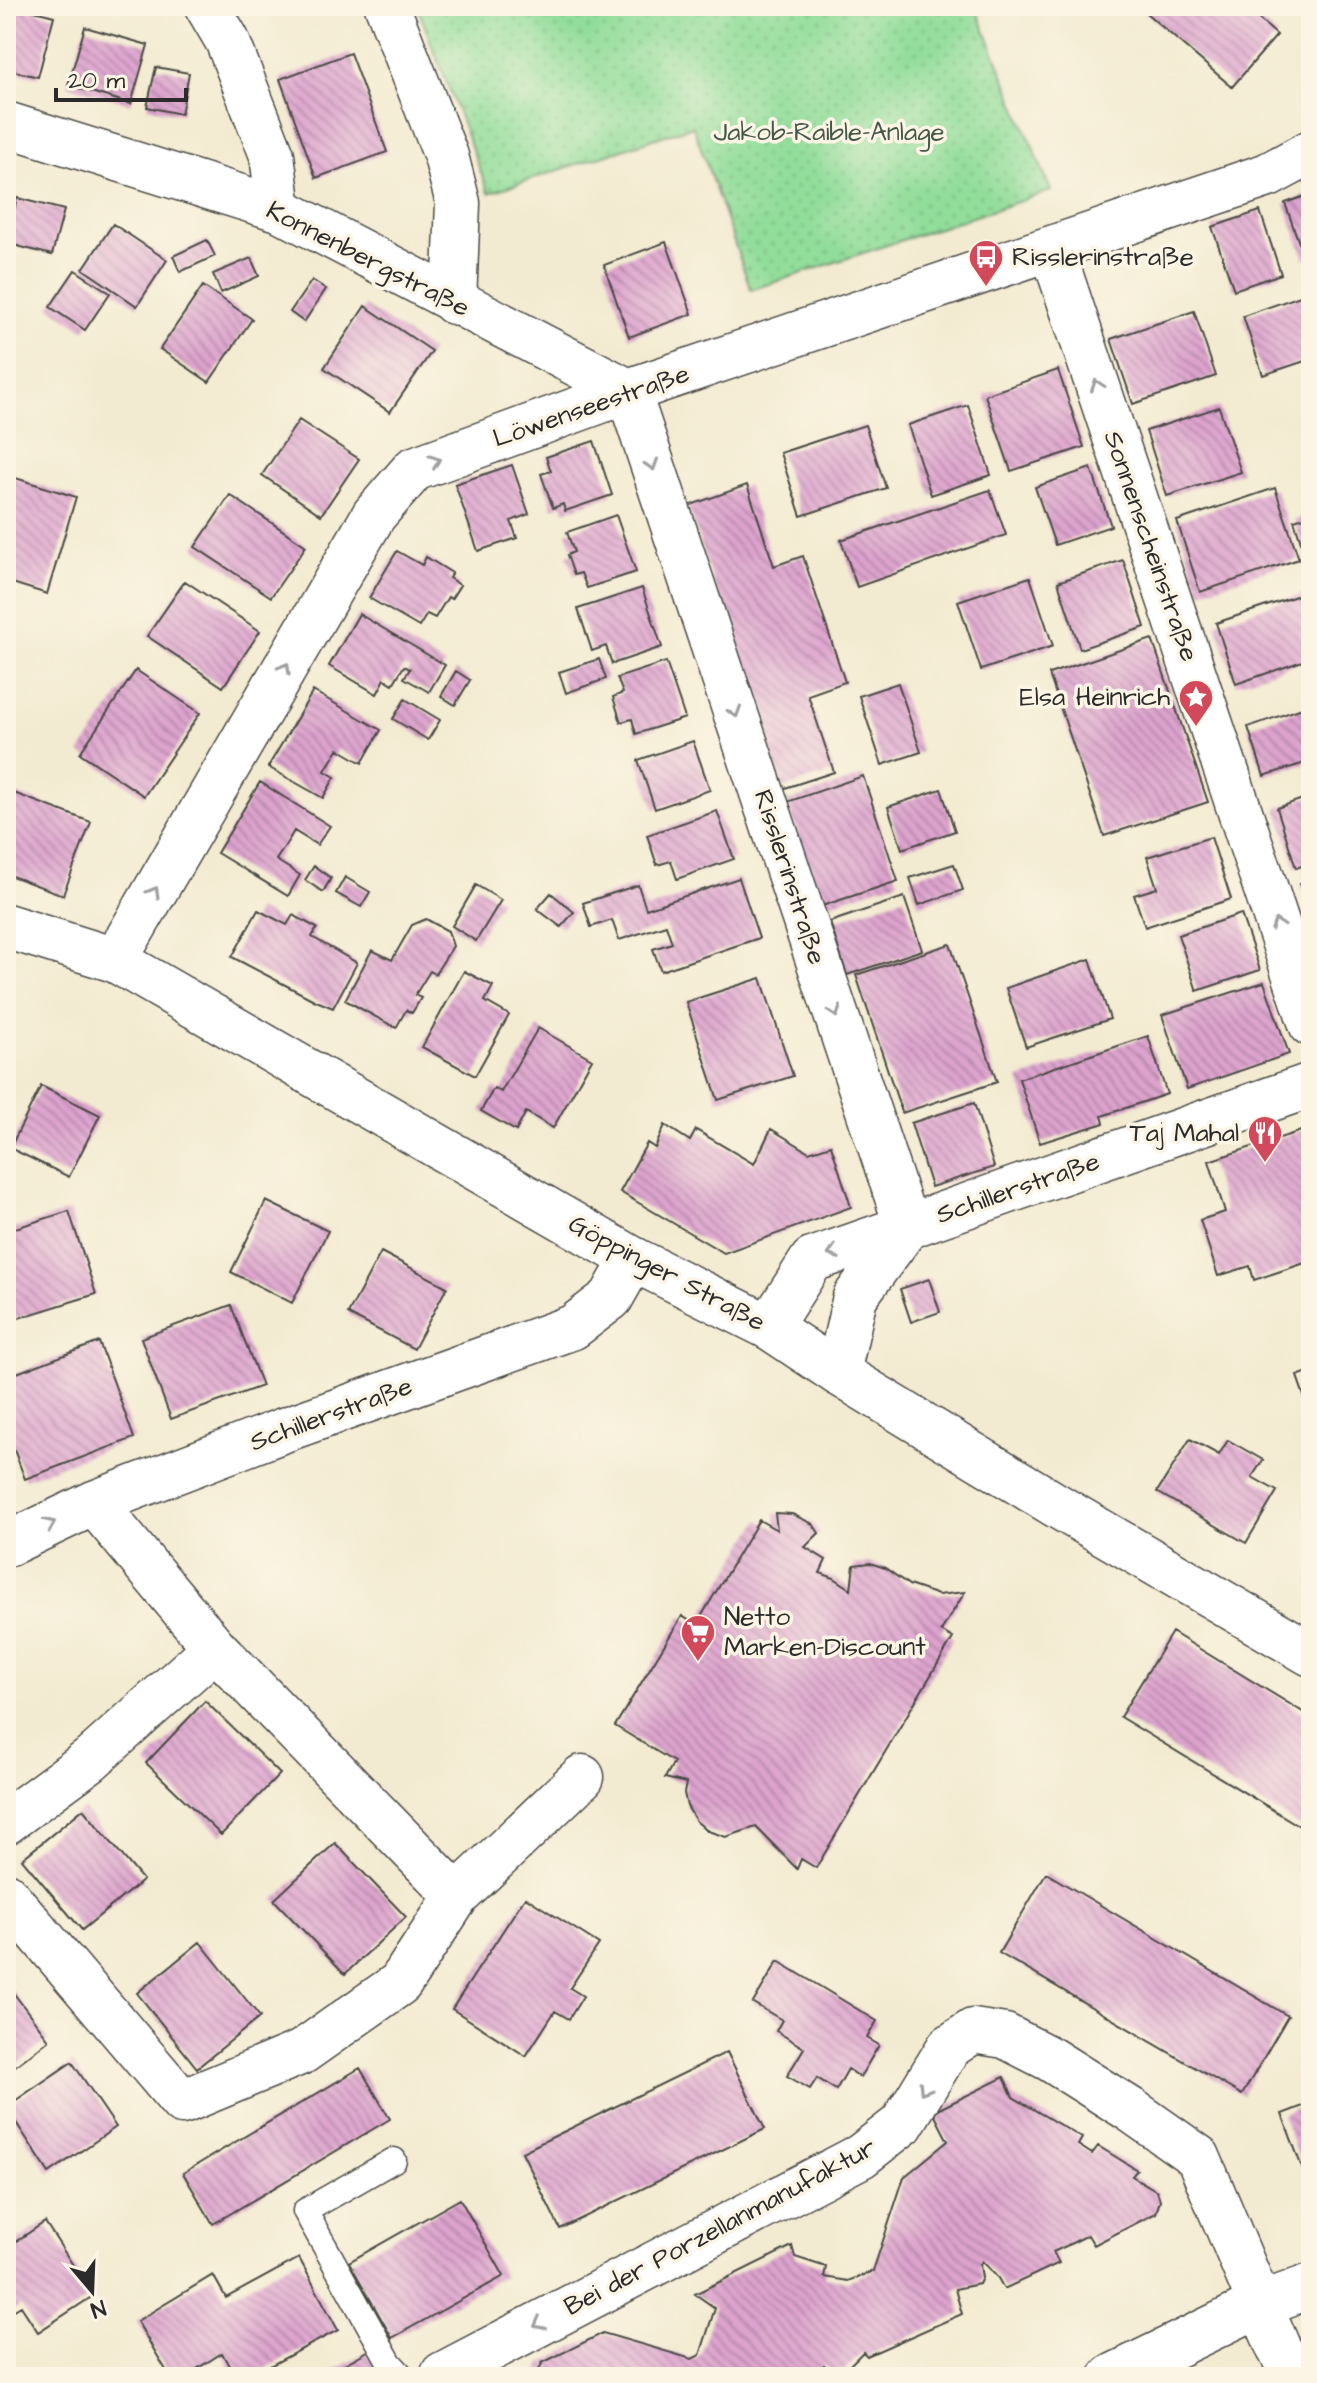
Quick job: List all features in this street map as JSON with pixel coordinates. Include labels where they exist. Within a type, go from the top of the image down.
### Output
[{"type":"street","points":[[207,6],[227,40],[272,155],[279,209]]},
{"type":"street","points":[[387,6],[446,156],[458,203],[454,302]]},
{"type":"street","name":"Konnenbergstraße","points":[[6,124],[279,209],[628,391]]},
{"type":"street","name":"Löwenseestraße","points":[[115,960],[374,515],[414,469],[628,391],[1268,175],[1311,152]]},
{"type":"street","name":"Sonnenscheinstraße","points":[[1052,249],[1311,1024]]},
{"type":"street","name":"Risslerinstraße","points":[[628,391],[907,1227]]},
{"type":"street","name":"Göppinger Straße","points":[[6,926],[115,960],[633,1259],[769,1327],[838,1373],[1064,1510],[1311,1654]]},
{"type":"street","name":"Schillerstraße","points":[[769,1327],[812,1260],[1311,1085]]},
{"type":"street","name":"Schillerstraße","points":[[838,1373],[855,1297],[907,1227]]},
{"type":"street","name":"Schillerstraße","points":[[6,1545],[94,1503],[281,1431],[573,1327],[611,1298],[633,1259]]},
{"type":"street","points":[[94,1503],[215,1648],[457,1896]]},
{"type":"street","points":[[6,1822],[90,1760],[215,1648]]},
{"type":"street","points":[[6,1895],[182,2102],[302,2052],[400,1983],[457,1896],[582,1777]]},
{"type":"street","name":"Bei der Porzellanmanufaktur","points":[[442,2377],[861,2156],[902,2124],[949,2047],[973,2031],[1005,2036],[1050,2059],[1198,2157],[1278,2347],[1295,2377]]},
{"type":"street","points":[[1111,2377],[1261,2304],[1311,2286]]},
{"type":"lane","points":[[394,2160],[305,2211],[390,2363],[403,2377]]},
{"type":"green space","name":"Jakob-Raible-Anlage","points":[[417,6],[975,6],[1051,191],[751,290],[693,126],[489,193]]},
{"type":"building","points":[[6,6],[54,16],[38,77],[6,69]]},
{"type":"building","points":[[1138,6],[1244,6],[1277,35],[1232,87]]},
{"type":"building","points":[[85,27],[148,45],[131,104],[68,85]]},
{"type":"building","points":[[350,53],[387,152],[316,178],[280,79]]},
{"type":"building","points":[[156,67],[189,73],[181,114],[147,107]]},
{"type":"building","points":[[1311,194],[1311,257],[1305,260],[1285,203]]},
{"type":"building","points":[[17,198],[64,210],[52,255],[6,243]]},
{"type":"building","points":[[1260,211],[1281,274],[1234,290],[1212,227]]},
{"type":"building","points":[[113,224],[167,260],[137,306],[83,269]]},
{"type":"building","points":[[207,240],[215,256],[180,272],[173,256]]},
{"type":"building","points":[[666,242],[692,314],[629,337],[604,265]]},
{"type":"building","points":[[251,258],[259,276],[221,293],[213,274]]},
{"type":"building","points":[[75,270],[110,293],[85,330],[50,307]]},
{"type":"building","points":[[312,280],[326,289],[304,322],[290,312]]},
{"type":"building","points":[[203,286],[252,319],[209,382],[160,349]]},
{"type":"building","points":[[1309,293],[1311,359],[1263,375],[1243,316]]},
{"type":"building","points":[[365,306],[432,351],[390,412],[324,368]]},
{"type":"building","points":[[1194,311],[1216,376],[1133,404],[1111,339]]},
{"type":"building","points":[[1058,370],[1084,447],[1011,471],[985,395]]},
{"type":"building","points":[[968,405],[991,475],[931,495],[908,425]]},
{"type":"building","points":[[1219,407],[1241,472],[1167,496],[1146,431]]},
{"type":"building","points":[[299,420],[359,459],[321,515],[262,475]]},
{"type":"building","points":[[865,425],[886,488],[801,516],[780,453]]},
{"type":"building","points":[[594,441],[612,495],[565,511],[563,504],[553,508],[541,474],[551,471],[546,457]]},
{"type":"building","points":[[512,465],[529,514],[511,521],[517,538],[478,551],[455,484]]},
{"type":"building","points":[[1091,468],[1111,526],[1055,545],[1035,487]]},
{"type":"building","points":[[6,475],[76,497],[47,594],[6,581]]},
{"type":"building","points":[[747,485],[774,566],[803,556],[845,682],[808,695],[834,772],[782,789],[688,506]]},
{"type":"building","points":[[1275,488],[1299,559],[1200,592],[1177,521]]},
{"type":"building","points":[[990,490],[1006,535],[857,587],[841,540]]},
{"type":"building","points":[[230,495],[306,546],[271,597],[195,547]]},
{"type":"building","points":[[616,515],[636,572],[587,588],[581,573],[574,575],[567,555],[574,552],[567,532]]},
{"type":"building","points":[[1311,515],[1311,555],[1306,557],[1294,520]]},
{"type":"building","points":[[397,551],[422,565],[426,557],[452,573],[449,578],[460,585],[435,618],[427,614],[419,627],[369,598]]},
{"type":"building","points":[[1123,560],[1145,627],[1080,649],[1058,582]]},
{"type":"building","points":[[1030,577],[1053,646],[981,670],[958,601]]},
{"type":"building","points":[[185,581],[260,631],[223,687],[147,636]]},
{"type":"building","points":[[642,588],[662,647],[612,664],[606,646],[592,651],[578,609]]},
{"type":"building","points":[[1311,591],[1311,658],[1236,684],[1216,623]]},
{"type":"building","points":[[359,614],[445,665],[429,692],[404,678],[410,669],[404,666],[393,684],[385,679],[377,694],[329,666]]},
{"type":"building","points":[[1152,639],[1208,802],[1104,836],[1049,674]]},
{"type":"building","points":[[599,659],[606,679],[566,693],[559,672]]},
{"type":"building","points":[[666,662],[685,718],[636,734],[632,719],[621,722],[613,697],[623,693],[617,678]]},
{"type":"building","points":[[136,670],[200,713],[144,796],[80,753]]},
{"type":"building","points":[[456,671],[470,680],[455,705],[441,696]]},
{"type":"building","points":[[898,683],[921,752],[882,765],[859,696]]},
{"type":"building","points":[[313,691],[381,730],[362,763],[338,749],[325,771],[335,777],[323,798],[268,767]]},
{"type":"building","points":[[405,699],[440,720],[428,740],[393,719]]},
{"type":"building","points":[[1311,705],[1311,761],[1264,776],[1248,727]]},
{"type":"building","points":[[693,741],[710,790],[655,809],[638,760]]},
{"type":"building","points":[[863,776],[898,881],[822,906],[787,802]]},
{"type":"building","points":[[260,782],[330,826],[317,845],[294,831],[276,860],[300,875],[288,896],[217,853]]},
{"type":"building","points":[[941,789],[955,831],[902,849],[888,807]]},
{"type":"building","points":[[6,790],[91,822],[63,895],[6,874]]},
{"type":"building","points":[[1311,796],[1311,863],[1296,868],[1277,808]]},
{"type":"building","points":[[717,811],[734,859],[677,879],[671,861],[657,865],[647,835]]},
{"type":"building","points":[[1211,837],[1231,899],[1145,927],[1134,895],[1157,888],[1147,857]]},
{"type":"building","points":[[954,864],[963,890],[919,905],[910,878]]},
{"type":"building","points":[[314,866],[331,878],[323,892],[305,880]]},
{"type":"building","points":[[345,877],[370,892],[361,907],[336,893]]},
{"type":"building","points":[[739,878],[759,938],[661,971],[653,949],[672,943],[666,925],[619,940],[612,920],[591,927],[583,903],[638,885],[646,909]]},
{"type":"building","points":[[1311,881],[1311,914],[1310,914],[1300,884]]},
{"type":"building","points":[[476,885],[501,900],[476,941],[452,926]]},
{"type":"building","points":[[551,893],[574,912],[561,927],[537,909]]},
{"type":"building","points":[[904,897],[922,950],[847,975],[830,922]]},
{"type":"building","points":[[258,910],[287,925],[293,915],[317,928],[312,937],[357,963],[333,1008],[232,957]]},
{"type":"building","points":[[1241,914],[1260,970],[1197,991],[1178,935]]},
{"type":"building","points":[[426,919],[448,931],[453,946],[435,974],[430,971],[415,995],[421,998],[412,1013],[406,1010],[396,1028],[345,1000],[372,950],[392,960],[412,925]]},
{"type":"building","points":[[950,944],[997,1082],[902,1113],[856,975]]},
{"type":"building","points":[[1090,959],[1110,1019],[1026,1047],[1006,988]]},
{"type":"building","points":[[464,971],[493,986],[485,1001],[509,1015],[475,1076],[422,1047]]},
{"type":"building","points":[[761,978],[793,1076],[718,1100],[686,1002]]},
{"type":"building","points":[[1264,982],[1289,1054],[1187,1089],[1162,1015]]},
{"type":"building","points":[[538,1028],[592,1059],[553,1128],[526,1112],[516,1131],[481,1111],[494,1088],[501,1092]]},
{"type":"building","points":[[1148,1036],[1167,1094],[1102,1116],[1104,1123],[1040,1143],[1019,1079]]},
{"type":"building","points":[[41,1086],[100,1115],[69,1177],[10,1148]]},
{"type":"building","points":[[974,1103],[994,1167],[931,1187],[911,1123]]},
{"type":"building","points":[[665,1125],[690,1141],[696,1130],[754,1164],[771,1129],[809,1152],[831,1145],[851,1207],[724,1253],[620,1192],[647,1143],[655,1148]]},
{"type":"building","points":[[1307,1129],[1311,1141],[1311,1261],[1254,1280],[1250,1266],[1218,1276],[1200,1220],[1225,1212],[1209,1161]]},
{"type":"building","points":[[266,1201],[328,1231],[292,1303],[231,1272]]},
{"type":"building","points":[[69,1211],[96,1294],[6,1322],[6,1231]]},
{"type":"building","points":[[381,1252],[447,1287],[414,1349],[348,1314]]},
{"type":"building","points":[[929,1279],[940,1312],[911,1322],[900,1289]]},
{"type":"building","points":[[231,1305],[262,1386],[171,1419],[141,1338]]},
{"type":"building","points":[[99,1342],[134,1438],[25,1479],[6,1428],[6,1377]]},
{"type":"building","points":[[1311,1371],[1311,1416],[1297,1376]]},
{"type":"building","points":[[1190,1439],[1219,1455],[1228,1440],[1263,1460],[1252,1477],[1277,1491],[1246,1543],[1157,1492]]},
{"type":"building","points":[[775,1513],[792,1514],[813,1524],[819,1533],[805,1547],[826,1560],[820,1573],[851,1589],[854,1565],[870,1563],[885,1568],[909,1585],[938,1595],[965,1592],[941,1631],[953,1638],[816,1868],[801,1859],[797,1869],[756,1827],[726,1837],[708,1831],[696,1821],[687,1806],[684,1793],[686,1783],[665,1778],[674,1762],[615,1726],[682,1616],[696,1625],[759,1520],[777,1530]]},
{"type":"building","points":[[1172,1632],[1311,1717],[1311,1833],[1120,1717]]},
{"type":"building","points":[[205,1701],[280,1774],[221,1835],[146,1763]]},
{"type":"building","points":[[83,1809],[143,1880],[82,1930],[22,1859]]},
{"type":"building","points":[[335,1843],[406,1917],[345,1974],[274,1900]]},
{"type":"building","points":[[1046,1873],[1288,2016],[1242,2095],[999,1953]]},
{"type":"building","points":[[525,1897],[599,1944],[570,1988],[583,1996],[569,2019],[555,2011],[526,2056],[452,2009]]},
{"type":"building","points":[[200,1942],[260,2017],[197,2068],[137,1993]]},
{"type":"building","points":[[778,1961],[877,2021],[867,2038],[879,2045],[860,2077],[848,2069],[836,2090],[817,2078],[810,2089],[787,2076],[804,2048],[776,2031],[782,2020],[753,2003]]},
{"type":"building","points":[[6,1983],[49,2040],[6,2073]]},
{"type":"building","points":[[727,2052],[765,2129],[560,2229],[522,2152]]},
{"type":"building","points":[[72,2062],[116,2127],[49,2173],[6,2107]]},
{"type":"building","points":[[360,2068],[390,2119],[213,2224],[183,2173]]},
{"type":"building","points":[[1004,2077],[1013,2097],[1082,2138],[1078,2145],[1092,2154],[1098,2146],[1137,2170],[1132,2176],[1157,2191],[1160,2200],[1156,2213],[1094,2245],[1088,2235],[1053,2252],[1059,2263],[1004,2289],[982,2261],[979,2284],[955,2289],[962,2314],[867,2356],[863,2352],[838,2377],[824,2365],[813,2377],[536,2377],[542,2363],[603,2333],[692,2359],[700,2355],[715,2308],[695,2294],[792,2246],[795,2257],[826,2267],[824,2277],[848,2281],[873,2271],[904,2177],[948,2141],[933,2112]]},
{"type":"building","points":[[1311,2103],[1311,2192],[1282,2114]]},
{"type":"building","points":[[460,2199],[504,2276],[392,2338],[349,2262]]},
{"type":"building","points":[[45,2222],[93,2296],[38,2332],[21,2306],[6,2315],[6,2248]]},
{"type":"building","points":[[299,2258],[338,2330],[249,2377],[235,2377],[222,2353],[184,2377],[170,2377],[137,2321],[213,2275],[226,2298]]},
{"type":"building","points":[[373,2348],[387,2373],[381,2377],[322,2377]]},
{"type":"place","name":"Risslerinstraße","points":[[986,288]]},
{"type":"place","name":"Elsa Heinrich","points":[[1196,728]]},
{"type":"place","name":"Taj Mahal","points":[[1265,1164]]},
{"type":"place","name":"Netto Marken-Discount","points":[[698,1663]]}]
